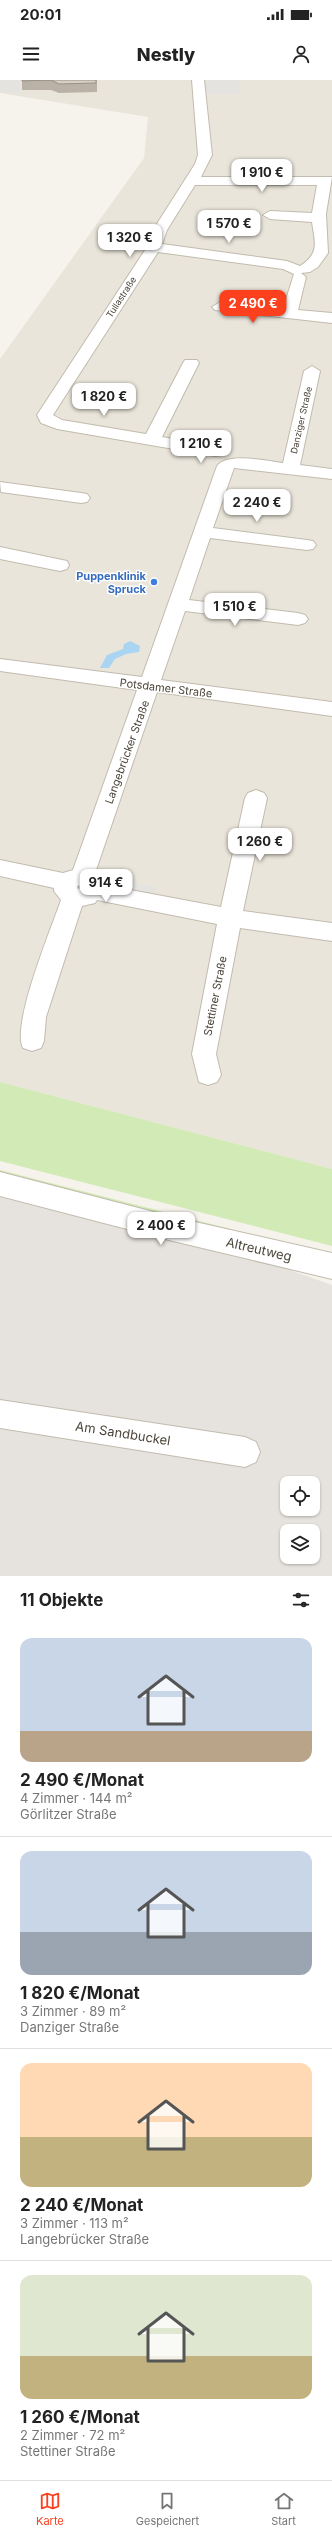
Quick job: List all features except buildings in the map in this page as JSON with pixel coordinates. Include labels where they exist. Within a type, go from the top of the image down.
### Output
[{"type":"street","name":"Tullastraße","points":[[46,419],[46,412],[154,247],[160,230],[202,164],[205,155],[198,80]]},
{"type":"street","points":[[192,181],[328,181],[319,218],[324,242],[315,264],[300,272],[289,314]]},
{"type":"street","points":[[270,215],[319,218]]},
{"type":"street","points":[[154,247],[287,265],[300,272]]},
{"type":"street","points":[[220,307],[332,318]]},
{"type":"street","points":[[152,440],[192,363]]},
{"type":"street","name":"Danziger Straße","points":[[290,469],[312,371]]},
{"type":"street","name":"Danziger Straße","points":[[46,419],[57,424],[152,440],[226,460],[332,474]]},
{"type":"street","name":"Langebrücker Straße","points":[[78,887],[151,686],[176,604],[203,532],[226,460]]},
{"type":"street","points":[[0,486],[81,498]]},
{"type":"street","points":[[203,532],[307,545]]},
{"type":"street","points":[[0,553],[60,565]]},
{"type":"street","points":[[176,604],[298,619]]},
{"type":"street","name":"Potsdamer Straße","points":[[0,665],[151,686],[332,708]]},
{"type":"street","name":"Stettiner Straße","points":[[208,1075],[204,1054],[230,918],[256,798]]},
{"type":"street","points":[[0,868],[78,887],[230,918],[332,932]]},
{"type":"street","points":[[32,1042],[34,1017],[78,887]]},
{"type":"street","name":"Altreutweg","points":[[0,1184],[173,1229],[332,1266]]},
{"type":"street","name":"Am Sandbuckel","points":[[0,1414],[245,1452]]},
{"type":"shaded area","points":[[0,80],[332,80],[332,1169],[0,1082],[0,359],[144,158],[148,117],[0,93]]},
{"type":"shaded area","points":[[0,80],[19,80],[19,93],[0,92]]},
{"type":"shaded area","points":[[205,80],[239,80],[241,94],[206,94]]},
{"type":"shaded area","points":[[128,882],[156,887],[152,897],[125,893]]},
{"type":"shaded area","points":[[0,1197],[278,1266],[332,1285],[332,1576],[0,1576]]},
{"type":"green space","points":[[0,1082],[332,1169],[332,1246],[0,1161]]},
{"type":"green space","points":[[0,1170],[332,1255],[332,1259],[0,1174]]},
{"type":"water","points":[[130,641],[140,646],[139,652],[126,654],[115,659],[109,668],[100,668],[107,655],[123,649],[124,644]]},
{"type":"place","name":"Puppenklinik Spruck","points":[[154,582]]}]
